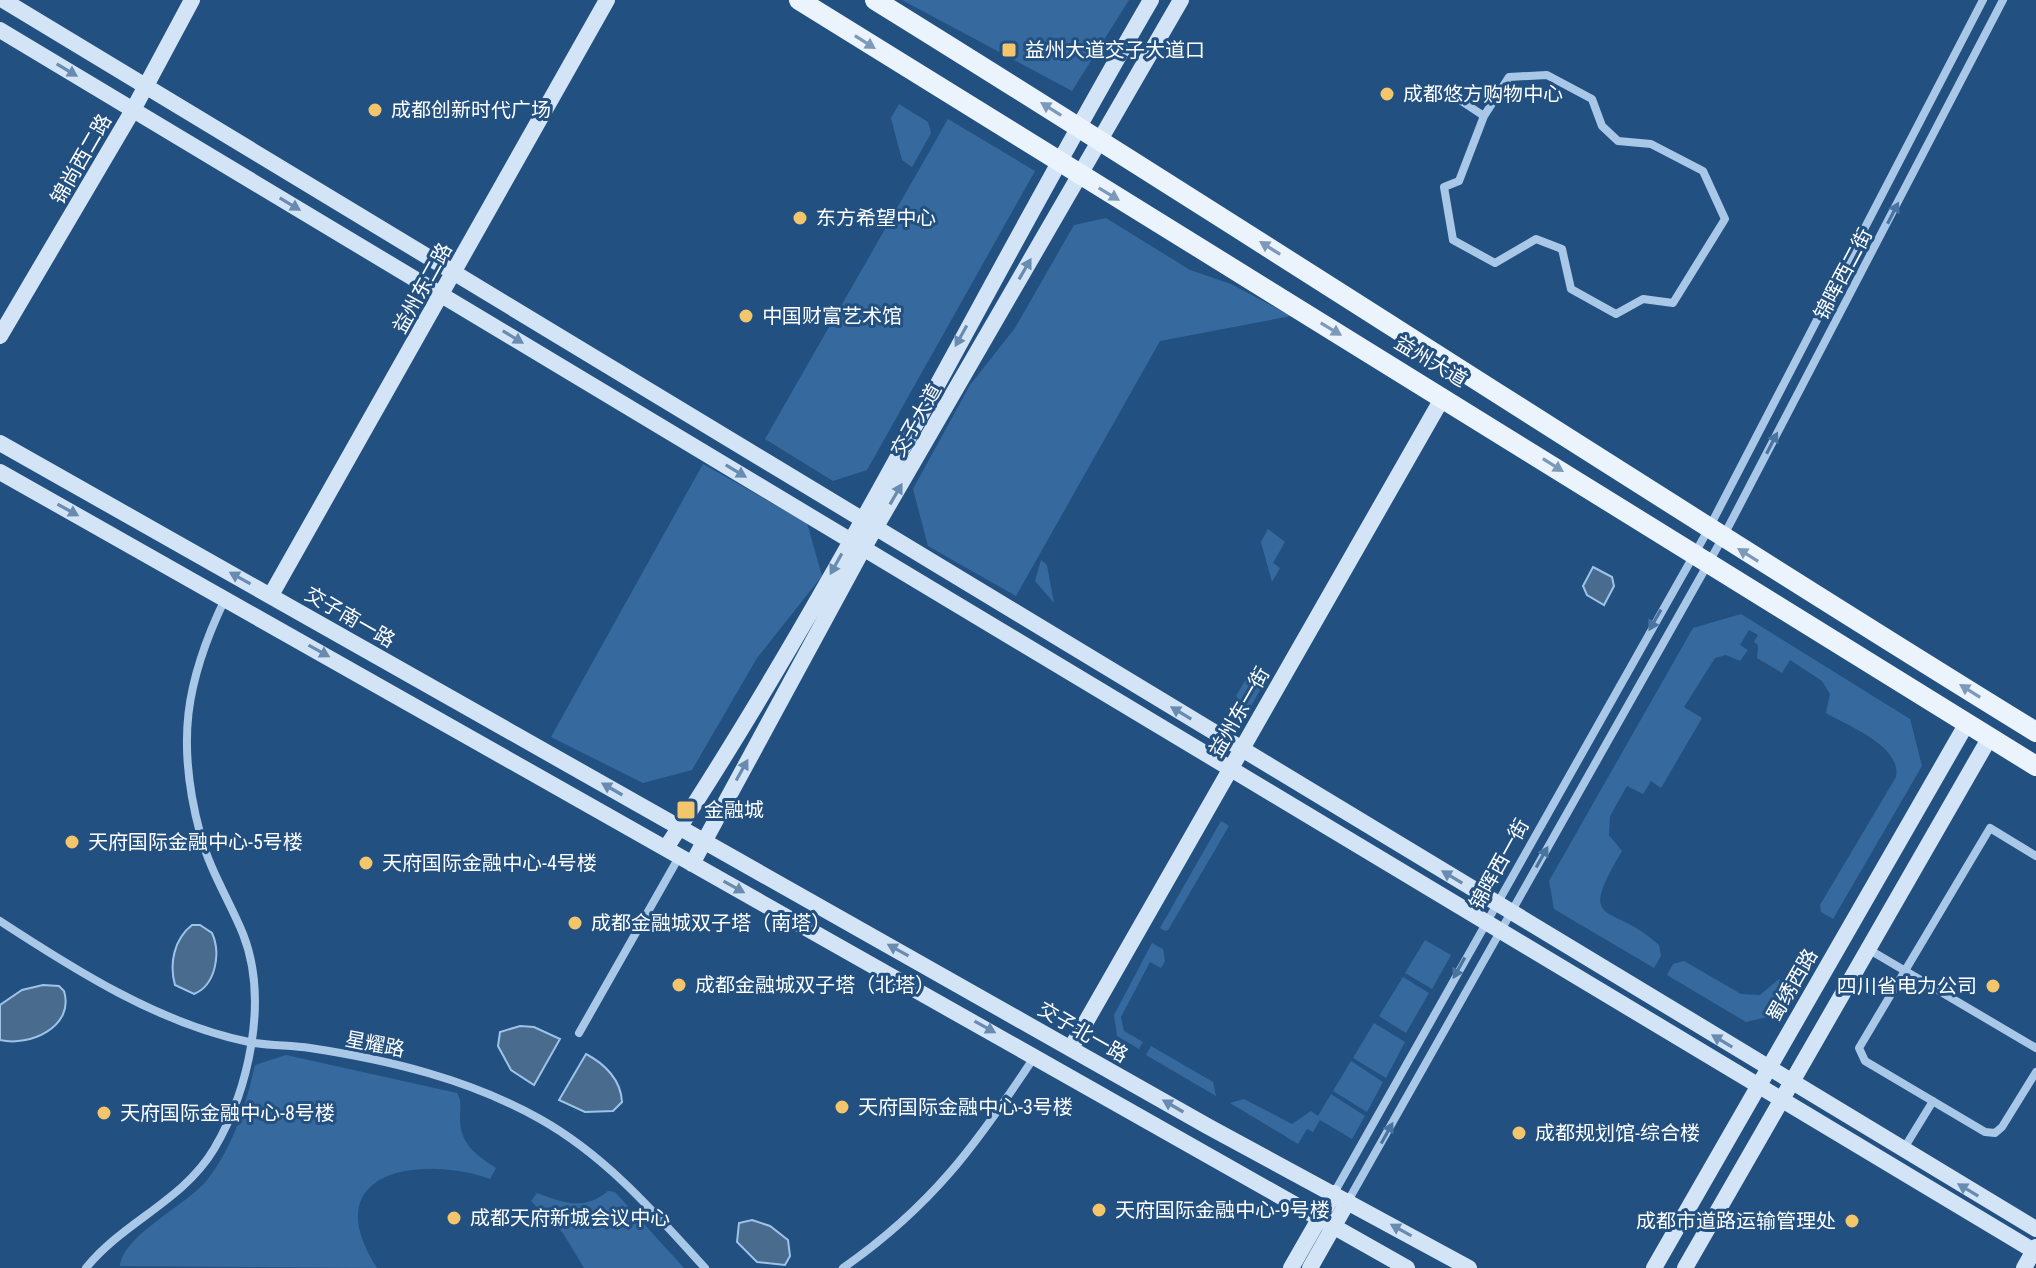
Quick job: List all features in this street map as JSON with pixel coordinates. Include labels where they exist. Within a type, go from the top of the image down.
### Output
[{"type":"main road","name":"益州大道","points":[[799,0],[1078,176],[1443,397],[2036,766]]},
{"type":"main road","name":"益州大道","points":[[875,0],[1078,126],[1715,534],[2036,732]]},
{"type":"street","points":[[3,0],[2036,1229]]},
{"type":"street","name":"锦尚西二路","points":[[0,336],[133,110],[192,0]]},
{"type":"street","name":"益州东二路","points":[[271,595],[607,0]]},
{"type":"street","name":"交子大道","points":[[869,523],[1057,162],[1151,0]]},
{"type":"street","name":"交子大道","points":[[679,856],[679,828],[857,544],[1181,0]]},
{"type":"street","name":"锦晖西二街","points":[[1702,557],[1983,0]]},
{"type":"street","name":"锦晖西二街","points":[[1702,557],[2003,0]]},
{"type":"street","points":[[0,30],[2035,1249],[2024,1268]]},
{"type":"street","points":[[1547,75],[1592,99],[1602,126],[1618,141],[1651,144],[1703,171],[1725,219],[1673,303],[1643,299],[1616,314],[1571,289],[1562,249],[1536,239],[1495,263],[1453,240],[1444,187],[1459,181],[1484,116],[1509,77],[1547,75]]},
{"type":"street","points":[[1449,93],[1484,116]]},
{"type":"street","name":"益州东一街","points":[[1071,1048],[1443,397]]},
{"type":"street","name":"交子南一路","points":[[0,443],[679,828]]},
{"type":"street","points":[[0,472],[1036,1055],[1407,1268]]},
{"type":"street","name":"交子大道","points":[[679,856],[704,840],[857,544]]},
{"type":"street","name":"锦晖西一街","points":[[1341,1197],[1495,903],[1702,557]]},
{"type":"street","name":"锦晖西一街","points":[[1341,1197],[1501,931],[1702,557]]},
{"type":"street","points":[[86,1268],[187,1185],[214,1149],[238,1096],[250,1042],[254,974],[243,935],[200,834],[186,732],[192,678],[225,598]]},
{"type":"street","name":"蜀绣西路","points":[[1654,1268],[1967,723]]},
{"type":"street","points":[[1685,1268],[1990,737]]},
{"type":"street","name":"交子北一路","points":[[679,828],[1469,1268]]},
{"type":"street","points":[[2036,856],[1990,828],[1859,1048],[1865,1061],[1985,1132],[1995,1133],[2002,1127],[2036,1072]]},
{"type":"street","points":[[579,1033],[679,856]]},
{"type":"street","name":"星耀路","points":[[0,921],[59,959],[134,999],[214,1032],[250,1042],[387,1061],[433,1073],[508,1103],[540,1119],[617,1174],[705,1268]]},
{"type":"street","points":[[1867,948],[2036,1048]]},
{"type":"street","points":[[843,1268],[929,1198],[974,1148],[1036,1055]]},
{"type":"street","points":[[1903,1150],[1933,1101]]},
{"type":"street","points":[[1310,1268],[1326,1224],[1341,1197]]},
{"type":"street","points":[[1291,1268],[1326,1224]]},
{"type":"shaded area","points":[[902,0],[1129,0],[1072,91]]},
{"type":"shaded area","points":[[899,104],[928,122],[931,133],[912,167],[902,160],[891,118]]},
{"type":"shaded area","points":[[948,119],[1035,171],[867,470],[833,481],[765,439]]},
{"type":"shaded area","points":[[1106,218],[1190,270],[1231,284],[1291,316],[1160,341],[1016,596],[928,546],[913,489],[970,385],[1015,328],[1074,225]]},
{"type":"shaded area","points":[[703,464],[807,523],[822,576],[757,658],[692,770],[643,783],[551,737]]},
{"type":"shaded area","points":[[1268,529],[1285,542],[1273,563],[1280,568],[1272,582],[1261,542]]},
{"type":"shaded area","points":[[1041,560],[1047,565],[1054,603],[1035,581]]},
{"type":"shaded area","points":[[1593,567],[1612,577],[1614,586],[1604,605],[1587,595],[1583,586]]},
{"type":"shaded area","points":[[1741,614],[1910,719],[1922,766],[1833,919],[1821,912],[1820,905],[1896,777],[1896,766],[1891,756],[1872,738],[1826,713],[1830,694],[1822,681],[1790,660],[1782,673],[1757,658],[1758,645],[1754,642],[1758,635],[1749,630],[1740,645],[1748,650],[1740,661],[1726,655],[1715,658],[1684,707],[1702,718],[1661,788],[1651,781],[1643,794],[1627,786],[1610,816],[1609,835],[1622,851],[1601,893],[1601,904],[1605,911],[1659,945],[1661,956],[1654,968],[1554,909],[1549,881],[1693,628]]},
{"type":"shaded area","points":[[1248,676],[1260,683],[1261,688],[1248,712],[1236,696]]},
{"type":"shaded area","points":[[1221,821],[1229,826],[1165,931],[1160,928]]},
{"type":"shaded area","points":[[192,925],[200,925],[212,933],[216,950],[212,976],[194,994],[175,985],[173,969],[177,945]]},
{"type":"shaded area","points":[[1425,940],[1451,955],[1432,989],[1405,973]]},
{"type":"shaded area","points":[[1152,943],[1163,949],[1165,961],[1161,968],[1150,962],[1121,1017],[1124,1031],[1143,1042],[1139,1049],[1117,1036],[1114,1015]]},
{"type":"shaded area","points":[[1684,961],[1741,994],[1760,995],[1779,979],[1794,988],[1780,1014],[1746,1022],[1667,975],[1673,964]]},
{"type":"shaded area","points":[[1403,977],[1429,993],[1406,1033],[1379,1016]]},
{"type":"shaded area","points":[[43,985],[59,986],[64,991],[66,1004],[56,1024],[36,1037],[0,1040],[0,1005],[22,990]]},
{"type":"shaded area","points":[[1374,1023],[1405,1042],[1386,1078],[1353,1058]]},
{"type":"shaded area","points":[[520,1026],[534,1027],[560,1039],[534,1085],[511,1070],[498,1046],[500,1032]]},
{"type":"shaded area","points":[[1151,1046],[1213,1082],[1216,1096],[1146,1055]]},
{"type":"shaded area","points":[[586,1054],[605,1068],[619,1087],[622,1102],[613,1111],[585,1112],[559,1100]]},
{"type":"shaded area","points":[[286,1055],[457,1093],[466,1142],[496,1168],[490,1179],[433,1169],[406,1171],[383,1178],[367,1191],[358,1210],[361,1236],[377,1268],[120,1266],[132,1243],[197,1190],[216,1167],[237,1125],[255,1065]]},
{"type":"shaded area","points":[[1351,1061],[1383,1082],[1367,1112],[1333,1091]]},
{"type":"shaded area","points":[[1331,1094],[1365,1116],[1352,1139],[1320,1120],[1313,1132],[1307,1129],[1298,1144],[1230,1103],[1244,1099],[1292,1124],[1311,1111],[1318,1116]]},
{"type":"shaded area","points":[[608,1191],[615,1192],[684,1268],[584,1268],[563,1233],[531,1201],[537,1193],[565,1202],[582,1203]]},
{"type":"shaded area","points":[[752,1220],[770,1226],[788,1240],[790,1256],[785,1265],[757,1262],[737,1242],[739,1223]]},
{"type":"place","name":"益州大道交子大道口","points":[[1009,50]]},
{"type":"place","name":"成都悠方购物中心","points":[[1387,94]]},
{"type":"place","name":"成都创新时代广场","points":[[375,110]]},
{"type":"place","name":"东方希望中心","points":[[800,218]]},
{"type":"place","name":"中国财富艺术馆","points":[[746,316]]},
{"type":"place","name":"金融城","points":[[686,810]]},
{"type":"place","name":"天府国际金融中心-5号楼","points":[[72,842]]},
{"type":"place","name":"天府国际金融中心-4号楼","points":[[366,863]]},
{"type":"place","name":"成都金融城双子塔（南塔）","points":[[575,923]]},
{"type":"place","name":"成都金融城双子塔（北塔）","points":[[679,985]]},
{"type":"place","name":"四川省电力公司","points":[[1993,986]]},
{"type":"place","name":"天府国际金融中心-3号楼","points":[[842,1107]]},
{"type":"place","name":"天府国际金融中心-8号楼","points":[[104,1113]]},
{"type":"place","name":"成都规划馆-综合楼","points":[[1519,1133]]},
{"type":"place","name":"天府国际金融中心-9号楼","points":[[1099,1210]]},
{"type":"place","name":"成都天府新城会议中心","points":[[454,1218]]},
{"type":"place","name":"成都市道路运输管理处","points":[[1852,1221]]}]
